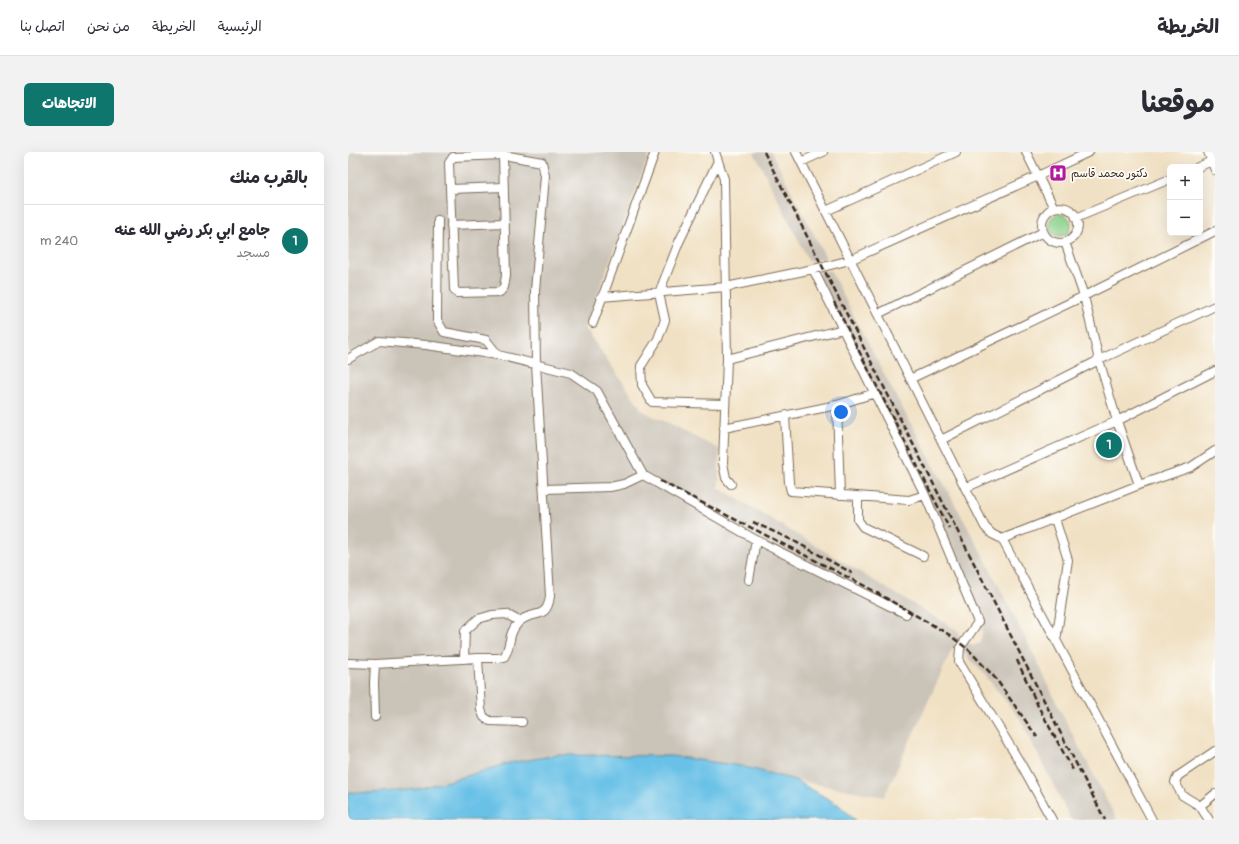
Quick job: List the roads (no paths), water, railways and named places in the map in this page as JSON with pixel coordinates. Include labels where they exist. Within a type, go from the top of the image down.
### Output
[{"type":"street","points":[[593,323],[601,297],[655,152]]},
{"type":"street","points":[[715,152],[724,179],[727,359],[723,463],[726,478],[731,484]]},
{"type":"street","points":[[796,152],[965,488],[986,527],[992,534],[1002,539],[1152,820]]},
{"type":"street","points":[[801,162],[823,152]]},
{"type":"street","points":[[826,211],[956,152]]},
{"type":"street","points":[[1026,152],[1054,208]]},
{"type":"street","points":[[601,297],[726,287],[850,260],[1089,152]]},
{"type":"street","points":[[1208,152],[1215,170]]},
{"type":"street","points":[[348,663],[375,664],[504,657],[508,650],[508,640],[511,632],[519,621],[545,611],[549,605],[550,596],[536,364],[536,291],[545,176],[542,162],[503,154],[453,157],[449,163],[454,289],[456,293],[500,292],[504,286],[506,276],[503,154]]},
{"type":"street","points":[[718,161],[679,242],[659,293],[665,320],[658,339],[641,366],[642,385],[652,402],[725,404]]},
{"type":"street","points":[[1203,165],[1212,161]]},
{"type":"street","points":[[1076,218],[1167,180]]},
{"type":"street","points":[[450,189],[504,187]]},
{"type":"street","points":[[1054,208],[1064,208],[1069,210],[1076,218],[1077,230],[1071,240],[1060,243],[1050,240],[1043,232],[1042,221],[1048,211],[1054,208]]},
{"type":"street","points":[[438,220],[437,320],[444,332],[486,340],[498,355]]},
{"type":"street","points":[[451,225],[505,223]]},
{"type":"street","points":[[910,379],[1084,296],[1215,231]]},
{"type":"street","points":[[878,314],[1043,232]]},
{"type":"street","points":[[1065,242],[1084,296],[1099,360],[1116,421],[1140,485]]},
{"type":"street","points":[[813,269],[925,495],[978,622],[960,648],[959,662],[1052,820]]},
{"type":"street","points":[[942,440],[1099,360],[1215,306]]},
{"type":"street","points":[[727,359],[843,330]]},
{"type":"street","points":[[348,359],[379,341],[426,344],[498,355],[571,373],[597,390],[642,475],[756,540],[906,614]]},
{"type":"street","points":[[965,488],[1116,421],[1215,371]]},
{"type":"street","points":[[724,428],[837,405],[875,393]]},
{"type":"street","points":[[837,405],[840,494]]},
{"type":"street","points":[[785,416],[790,489],[793,492],[840,494],[858,497],[909,500],[925,495]]},
{"type":"street","points":[[1002,539],[1140,485],[1191,467],[1215,451]]},
{"type":"street","points":[[544,489],[610,487],[624,484],[642,475]]},
{"type":"street","points":[[858,497],[858,520],[863,527],[923,556]]},
{"type":"street","points":[[1055,519],[1068,560],[1056,641]]},
{"type":"street","points":[[749,580],[756,540]]},
{"type":"street","points":[[464,659],[465,631],[478,619],[492,615],[506,614],[519,621]]},
{"type":"street","points":[[478,658],[481,710],[484,717],[490,721],[522,722]]},
{"type":"street","points":[[375,664],[375,716]]},
{"type":"street","points":[[1209,820],[1200,806],[1182,794],[1174,782],[1178,776],[1215,751]]},
{"type":"street","points":[[1200,806],[1215,794]]},
{"type":"water","points":[[558,755],[671,756],[741,766],[795,780],[839,805],[855,820],[348,820],[348,792],[371,793],[416,789],[453,780],[509,763]]},
{"type":"railway","points":[[764,152],[1105,820]]},
{"type":"railway","points":[[834,302],[949,528]]},
{"type":"railway","points":[[660,481],[865,586],[948,634],[969,650],[996,679],[1037,737]]},
{"type":"railway","points":[[753,522],[794,541],[852,573]]},
{"type":"railway","points":[[1017,660],[1038,706],[1073,770]]},
{"type":"place","name":"دكتور محمد قاسم","points":[[1058,173]]},
{"type":"place","name":"جامع ابي بكر رضي الله عنه","points":[[1109,445]]}]
